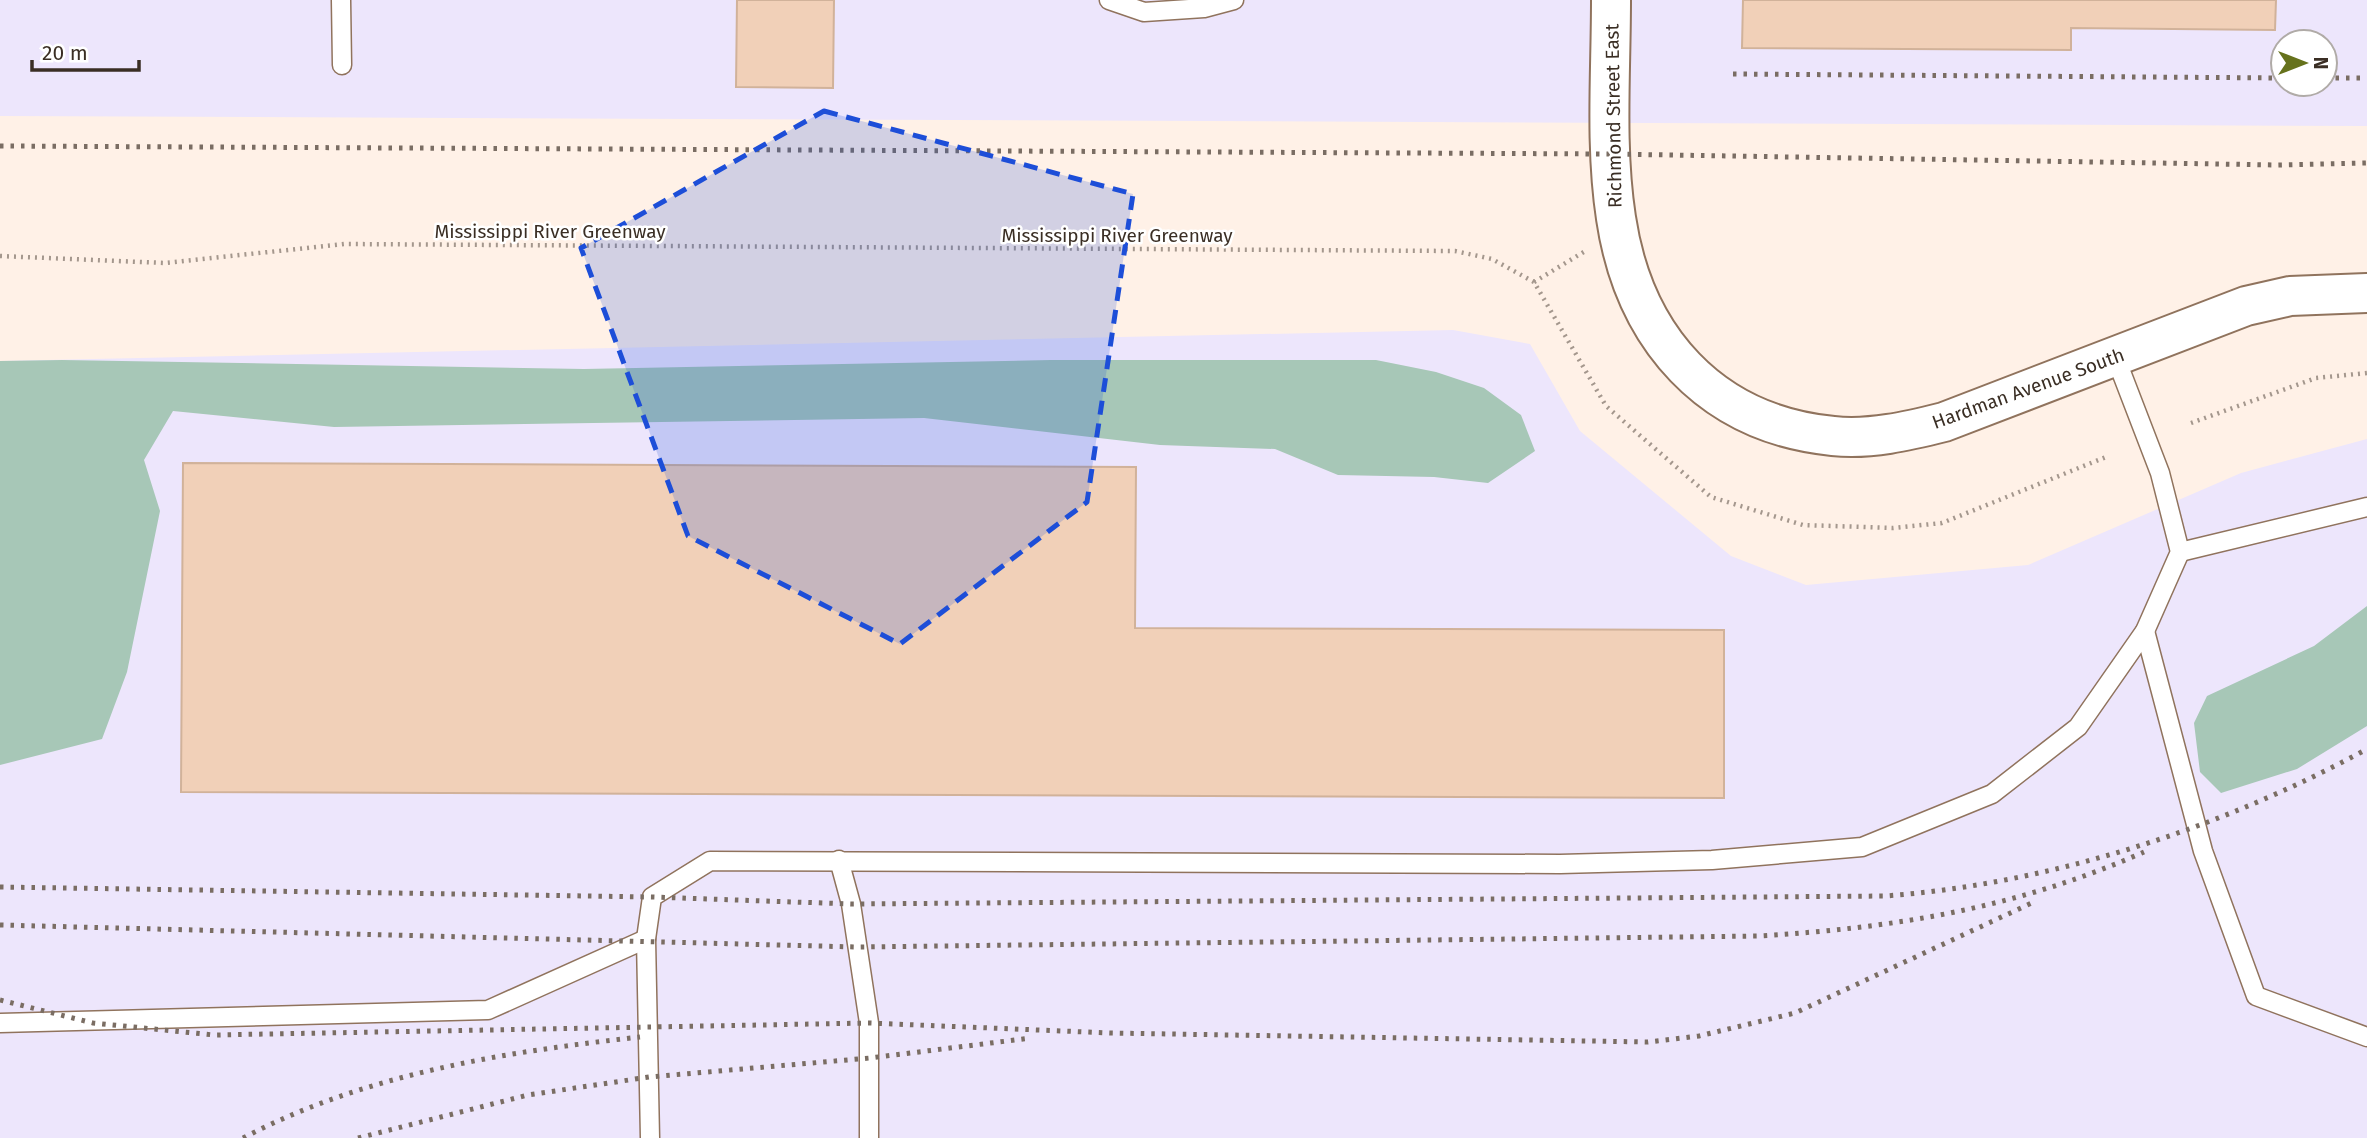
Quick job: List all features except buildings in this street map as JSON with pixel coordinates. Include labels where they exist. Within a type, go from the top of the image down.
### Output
[{"type":"street","name":"Richmond Street East","points":[[1611,0],[1610,154],[1618,232],[1624,258],[1642,304],[1665,346],[1694,379]]},
{"type":"street","name":"Hardman Avenue South","points":[[1694,379],[1727,404],[1773,425],[1835,437],[1894,434],[1944,422],[2246,306],[2290,296],[2367,293]]},
{"type":"lane","points":[[341,0],[342,65]]},
{"type":"lane","points":[[1109,0],[1144,12],[1204,8],[1234,0]]},
{"type":"lane","points":[[650,1138],[646,939],[652,897],[710,860],[1560,863],[1712,860],[1862,847],[1992,794],[2078,727],[2146,631],[2180,552],[2160,472],[2115,356]]},
{"type":"lane","points":[[2180,552],[2367,508]]},
{"type":"lane","points":[[2146,631],[2203,851],[2256,996],[2367,1037]]},
{"type":"lane","points":[[839,860],[850,904],[869,1023],[869,1138]]},
{"type":"lane","points":[[0,1023],[488,1010],[646,939]]},
{"type":"path","points":[[1618,232],[1534,282],[1606,406],[1711,497],[1803,525],[1893,528],[1942,523],[2106,457]]},
{"type":"path","name":"Mississippi River Greenway","points":[[0,257],[165,263],[344,244],[1455,251],[1492,259],[1534,282]]},
{"type":"path","points":[[2191,423],[2316,378],[2367,373]]},
{"type":"highlighted area","points":[[824,111],[1133,194],[1087,502],[900,644],[688,536],[581,248]]},
{"type":"shaded area","points":[[0,0],[2367,0],[2367,126],[0,116]]},
{"type":"shaded area","points":[[1453,330],[1530,344],[1580,431],[1731,556],[1806,585],[2028,565],[2241,473],[2367,439],[2367,1138],[0,1138],[0,361]]},
{"type":"green space","points":[[1051,360],[1376,360],[1436,372],[1484,388],[1521,415],[1535,451],[1488,483],[1434,477],[1338,475],[1275,449],[1160,445],[924,418],[334,427],[173,411],[144,460],[160,511],[127,672],[102,739],[0,765],[0,361],[584,369]]},
{"type":"green space","points":[[2367,606],[2367,726],[2297,769],[2221,793],[2200,772],[2194,723],[2207,696],[2314,646]]},
{"type":"railway","points":[[1733,74],[2269,78]]},
{"type":"railway","points":[[2339,78],[2367,78]]},
{"type":"railway","points":[[0,146],[1610,154],[2278,165],[2367,163]]},
{"type":"railway","points":[[0,887],[652,897],[851,904],[1885,896],[2010,879],[2134,848],[2254,804],[2367,749]]},
{"type":"railway","points":[[0,925],[857,947],[1758,936],[1858,927],[1955,912],[2049,888],[2144,852]]},
{"type":"railway","points":[[0,1000],[93,1023],[214,1035],[869,1023],[1111,1033],[1648,1042],[1699,1036],[1795,1013],[2036,901]]},
{"type":"railway","points":[[243,1138],[337,1097],[436,1069],[537,1050],[640,1037]]},
{"type":"railway","points":[[358,1138],[528,1095],[649,1077],[870,1058],[1031,1038]]}]
